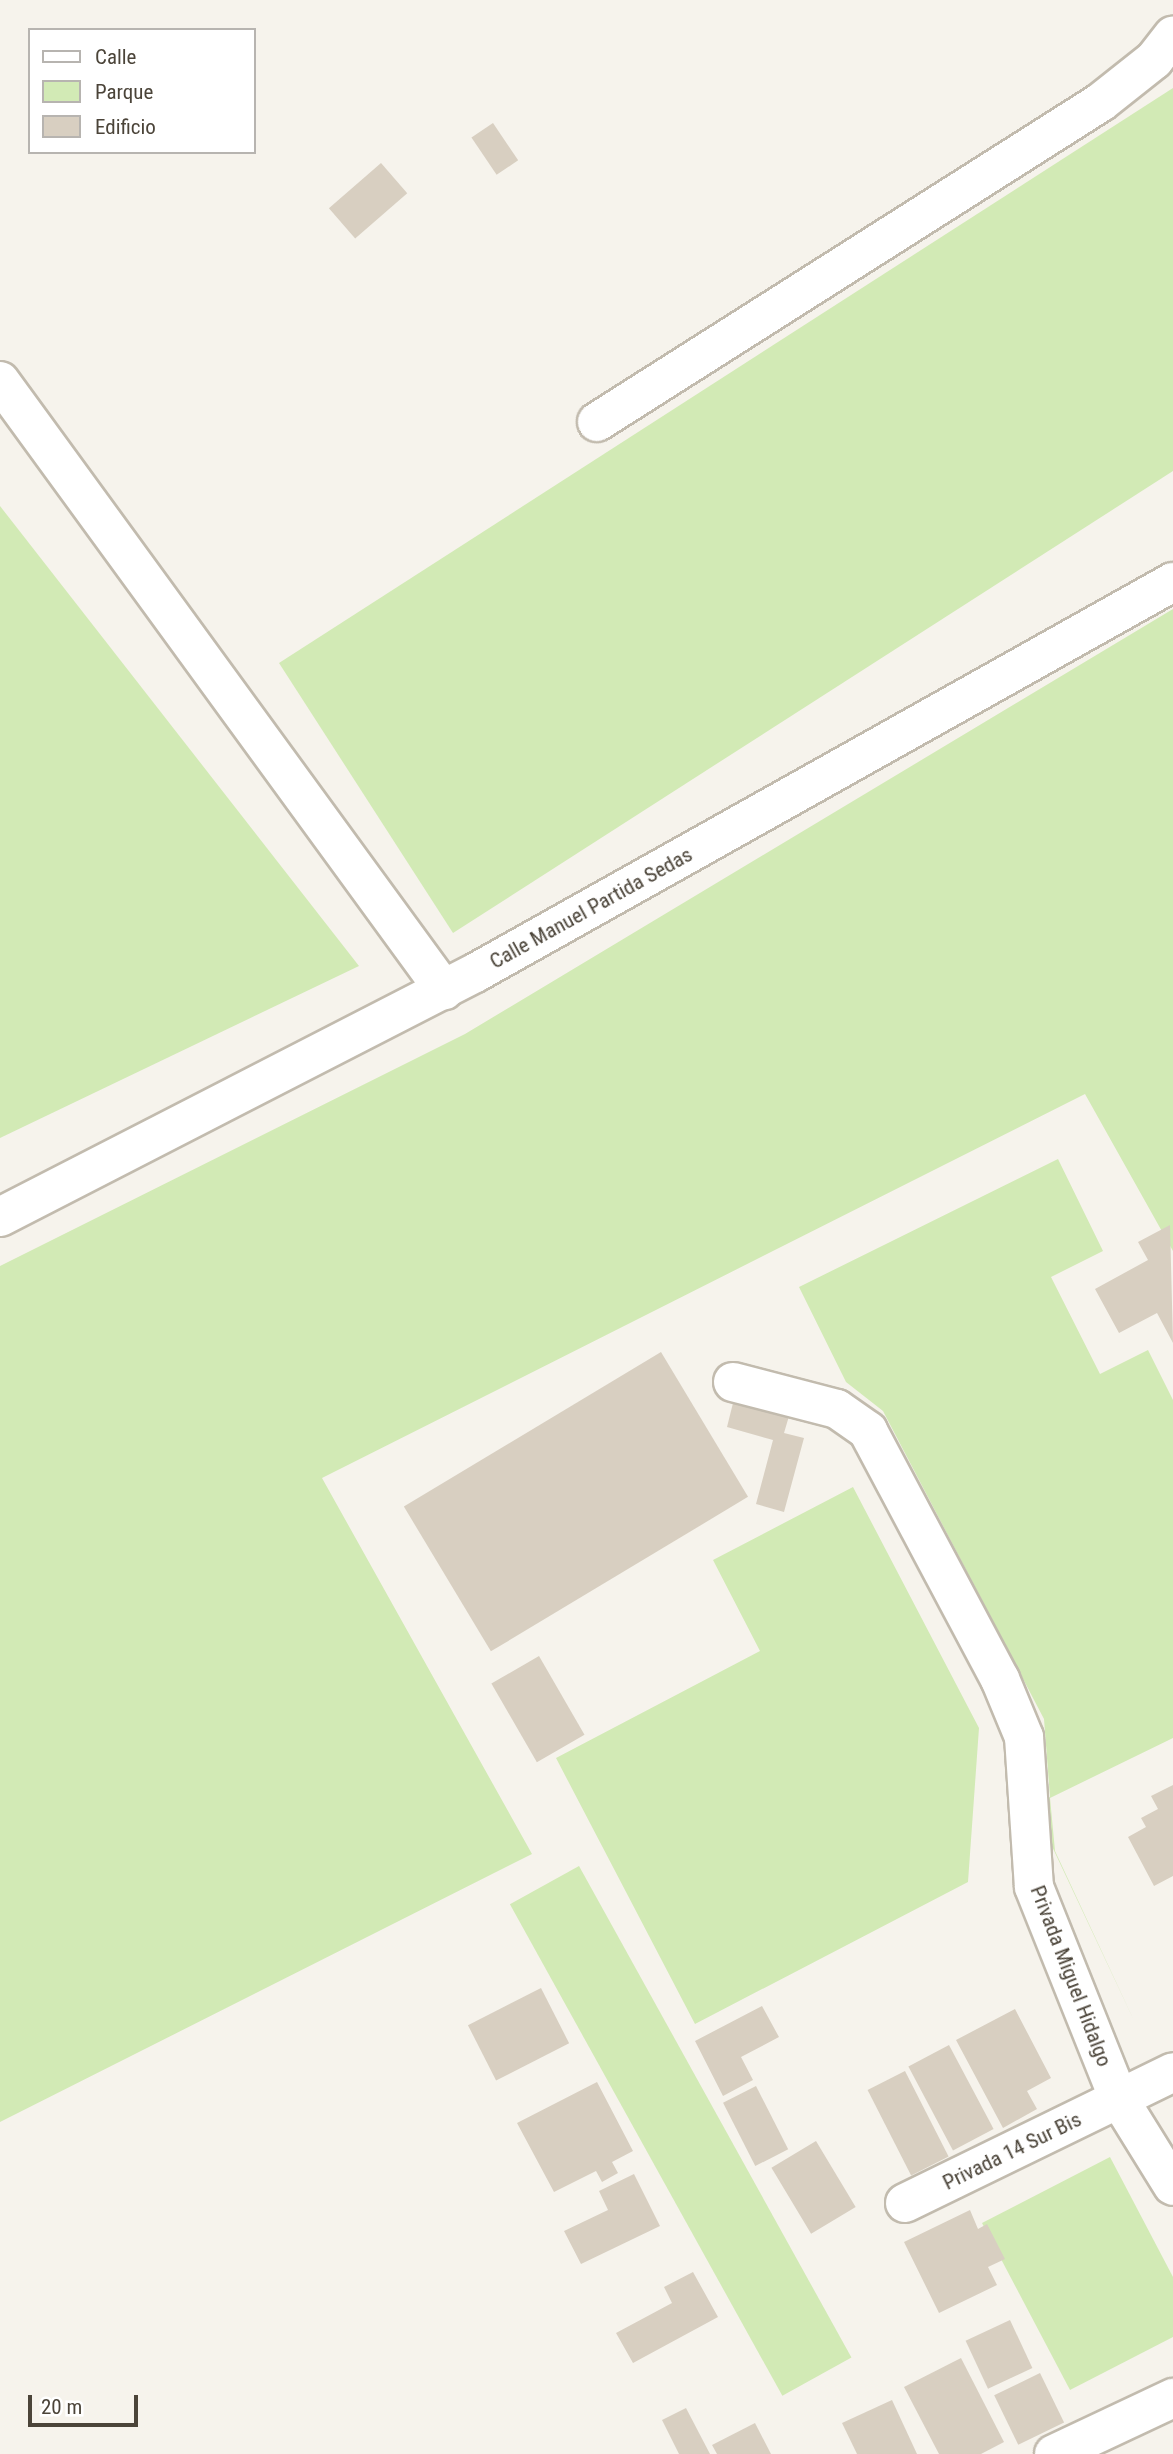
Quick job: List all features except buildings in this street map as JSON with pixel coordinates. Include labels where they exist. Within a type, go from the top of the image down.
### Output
[{"type":"street","points":[[597,422],[1101,102],[1154,60],[1173,37]]},
{"type":"street","points":[[0,381],[444,990]]},
{"type":"street","name":"Calle Manuel Partida Sedas","points":[[0,1217],[444,990],[1173,582]]},
{"type":"street","name":"Privada Miguel Hidalgo","points":[[733,1382],[837,1409],[869,1431],[1000,1679],[1024,1737],[1034,1887],[1119,2099],[1173,2186]]},
{"type":"street","name":"Privada 14 Sur Bis","points":[[905,2203],[1173,2073]]},
{"type":"street","points":[[1054,2454],[1173,2398]]},
{"type":"green space","points":[[1173,88],[1173,471],[453,933],[279,663]]},
{"type":"green space","points":[[0,506],[359,966],[0,1138]]},
{"type":"green space","points":[[1173,609],[1173,1251],[1085,1094],[322,1478],[532,1854],[0,2122],[0,1266],[465,1034]]},
{"type":"green space","points":[[1058,1159],[1103,1251],[1051,1277],[1100,1374],[1148,1350],[1173,1400],[1173,1738],[1050,1798],[1055,1851],[1137,2027],[1033,1806],[1050,1797],[1044,1719],[883,1411],[846,1382],[799,1287]]},
{"type":"green space","points":[[853,1487],[979,1728],[968,1882],[695,2024],[556,1758],[760,1651],[713,1560]]},
{"type":"green space","points":[[579,1866],[851,2358],[782,2396],[510,1904]]},
{"type":"green space","points":[[1110,2157],[1173,2277],[1173,2337],[1070,2390],[982,2223]]}]
